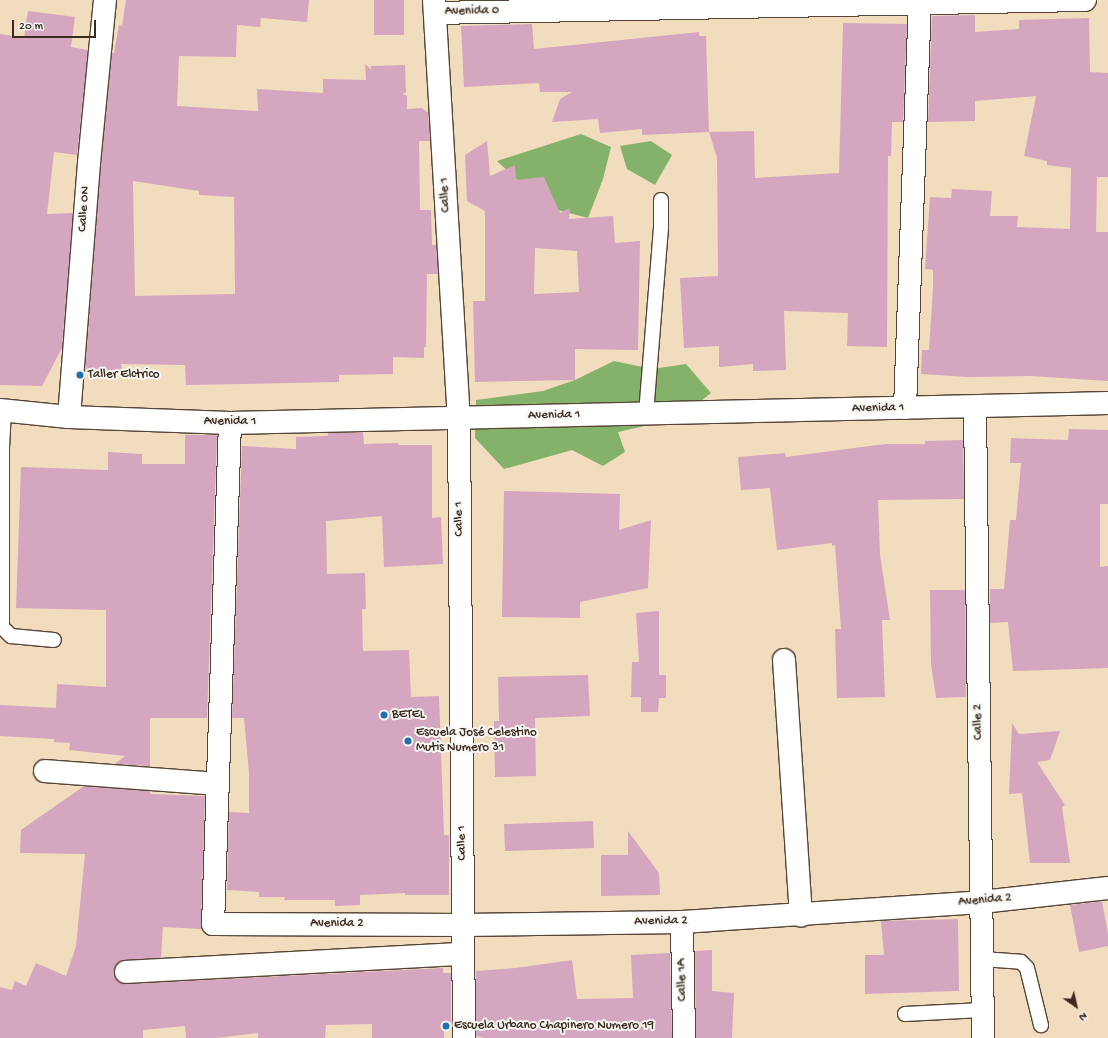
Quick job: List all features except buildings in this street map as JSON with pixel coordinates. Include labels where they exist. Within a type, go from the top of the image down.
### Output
[{"type":"street","name":"Calle 0N","points":[[69,418],[89,163],[105,0]]},
{"type":"street","name":"Avenida 0","points":[[435,6],[1085,0]]},
{"type":"street","points":[[905,408],[920,2]]},
{"type":"street","name":"Calle 1","points":[[435,6],[459,418],[464,925],[462,954],[464,1038]]},
{"type":"street","name":"Avenida 1","points":[[2,410],[69,418],[230,423],[1108,403]]},
{"type":"street","name":"Calle 2","points":[[975,407],[983,1038]]},
{"type":"street","points":[[45,771],[218,784],[230,423]]},
{"type":"street","points":[[784,660],[800,915]]},
{"type":"street","name":"Avenida 2","points":[[218,784],[213,924],[464,925],[682,922],[981,902],[1108,888]]},
{"type":"street","name":"Calle 1A","points":[[682,922],[684,1038]]},
{"type":"street","points":[[126,972],[462,954]]},
{"type":"lane","points":[[646,414],[661,228],[661,200]]},
{"type":"lane","points":[[2,410],[2,627],[11,636],[54,640]]},
{"type":"lane","points":[[982,959],[1021,962],[1027,968],[1041,1025]]},
{"type":"lane","points":[[905,1014],[982,1010]]},
{"type":"green space","points":[[581,134],[611,147],[603,179],[588,218],[546,207],[497,161]]},
{"type":"green space","points":[[651,141],[672,155],[655,185],[627,169],[620,146]]},
{"type":"green space","points":[[614,361],[652,369],[686,364],[711,393],[680,418],[618,432],[625,452],[603,466],[572,450],[504,469],[475,438],[476,400],[543,391],[575,380]]},
{"type":"place","name":"Taller Elctrico","points":[[80,375]]},
{"type":"place","name":"BETEL","points":[[384,715]]},
{"type":"place","name":"Escuela José Celestino Mutis Numero 31","points":[[408,741]]},
{"type":"place","name":"Escuela Urbano Chapinero Numero 19","points":[[446,1026]]}]
